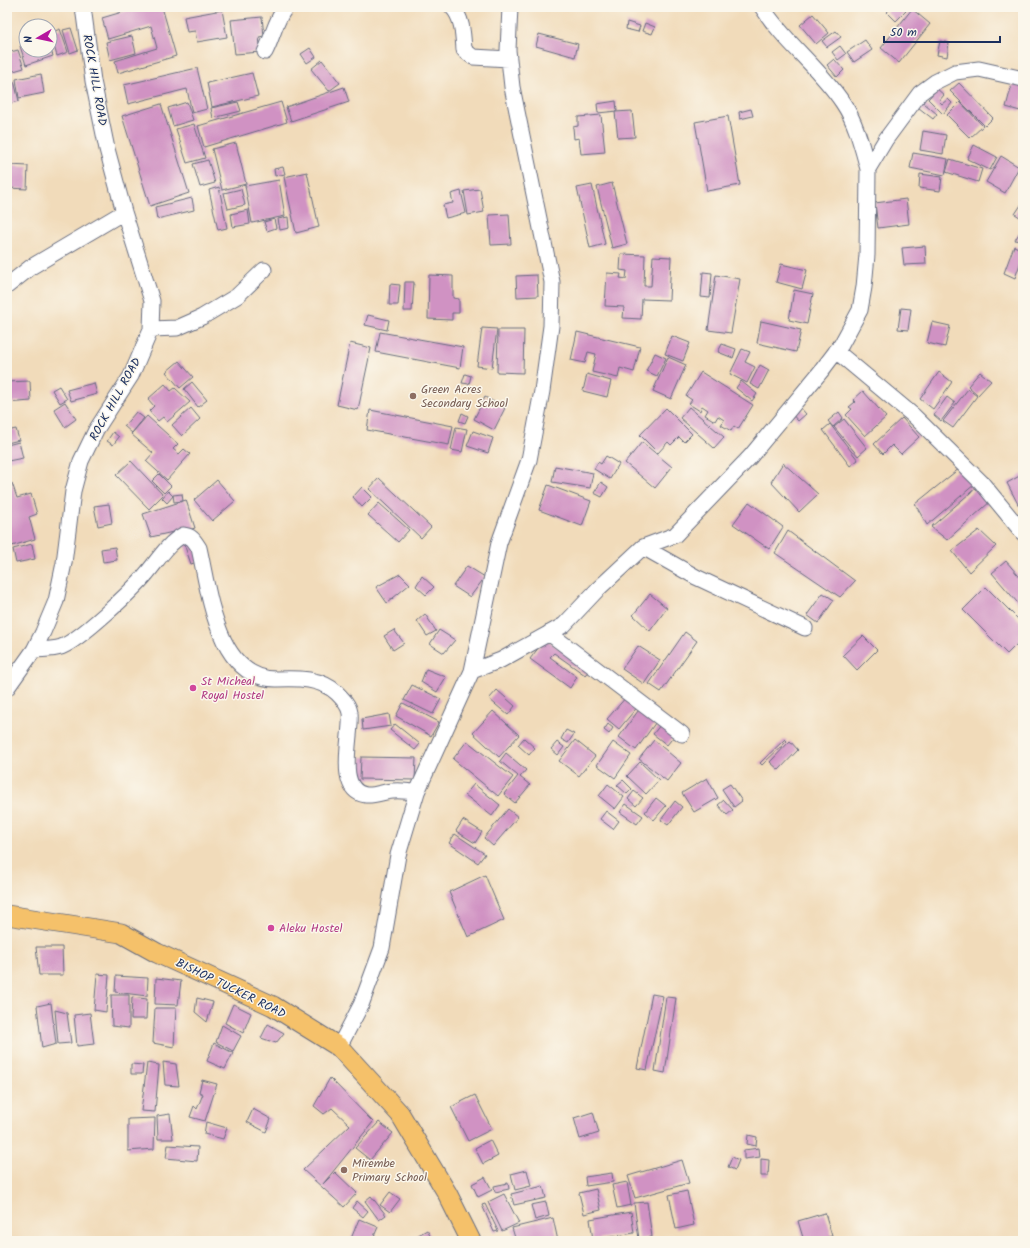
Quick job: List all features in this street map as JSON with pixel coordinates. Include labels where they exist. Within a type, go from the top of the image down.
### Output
[{"type":"main road","name":"BISHOP TUCKER ROAD","points":[[7,915],[121,933],[157,953],[273,1006],[339,1047],[400,1114],[447,1193],[471,1241]]},
{"type":"street","name":"ROCK HILL ROAD","points":[[7,688],[34,650],[44,632],[56,601],[64,563],[73,491],[81,461],[96,430],[131,376],[151,329],[152,301],[124,212],[107,149],[98,104],[83,7]]},
{"type":"street","points":[[265,52],[271,39],[278,16],[286,7]]},
{"type":"street","points":[[452,7],[456,10],[462,27],[464,50],[473,57],[509,59]]},
{"type":"street","points":[[339,1047],[361,1005],[382,948],[398,855],[417,792],[472,671],[499,543],[529,460],[542,391],[551,326],[552,282],[512,87],[509,59],[510,7]]},
{"type":"street","points":[[472,671],[501,660],[564,625],[598,589],[643,547],[675,535],[750,457],[836,351],[860,310],[867,255],[868,168],[860,138],[844,103],[819,72],[795,48],[762,7]]},
{"type":"street","points":[[868,168],[886,139],[920,93],[935,82],[955,72],[979,69],[1023,79]]},
{"type":"street","points":[[7,286],[31,267],[124,212]]},
{"type":"street","points":[[151,329],[177,328],[202,317],[237,296],[264,270]]},
{"type":"street","points":[[836,351],[914,416],[980,482],[1023,533]]},
{"type":"street","points":[[34,650],[62,646],[77,638],[141,579],[171,543],[182,535],[190,536],[194,539],[199,548],[216,626],[227,647],[240,663],[249,671],[258,676],[271,679],[304,678],[319,683],[336,692],[350,712],[351,723],[347,770],[354,787],[360,793],[366,795],[394,791],[417,792]]},
{"type":"street","points":[[643,547],[696,577],[805,628]]},
{"type":"street","points":[[549,633],[682,734]]},
{"type":"building","points":[[139,7],[162,7],[176,56],[118,73],[115,61],[157,48],[151,26],[108,39],[102,18]]},
{"type":"building","points":[[892,7],[902,7],[906,11],[896,21],[887,12]]},
{"type":"building","points":[[912,9],[930,24],[899,63],[881,48]]},
{"type":"building","points":[[222,10],[227,37],[197,42],[195,31],[187,32],[184,17]]},
{"type":"building","points":[[813,14],[829,33],[816,44],[800,25]]},
{"type":"building","points":[[262,17],[264,36],[259,37],[261,52],[235,54],[231,20]]},
{"type":"building","points":[[627,22],[640,26],[638,32],[626,29]]},
{"type":"building","points":[[645,23],[655,27],[652,34],[642,31]]},
{"type":"building","points":[[71,28],[78,50],[70,53],[63,30]]},
{"type":"building","points":[[60,29],[68,52],[58,56],[58,30]]},
{"type":"building","points":[[836,31],[841,37],[827,47],[822,41]]},
{"type":"building","points":[[539,34],[578,44],[575,57],[536,46]]},
{"type":"building","points":[[132,36],[136,53],[110,60],[106,42]]},
{"type":"building","points":[[865,40],[872,50],[854,62],[847,52]]},
{"type":"building","points":[[940,41],[949,43],[947,57],[937,55]]},
{"type":"building","points":[[840,46],[846,54],[838,60],[832,52]]},
{"type":"building","points":[[310,48],[316,57],[307,63],[301,54]]},
{"type":"building","points":[[18,50],[18,58],[21,58],[24,68],[7,73],[7,53]]},
{"type":"building","points":[[24,58],[47,58],[26,65]]},
{"type":"building","points":[[834,59],[844,70],[837,77],[827,65]]},
{"type":"building","points":[[322,60],[340,83],[329,91],[311,69]]},
{"type":"building","points":[[197,68],[207,109],[192,113],[187,89],[128,104],[124,85]]},
{"type":"building","points":[[252,73],[258,96],[212,107],[207,83]]},
{"type":"building","points":[[41,74],[44,93],[19,98],[16,79]]},
{"type":"building","points":[[14,81],[19,101],[7,104],[7,83]]},
{"type":"building","points":[[959,83],[993,118],[985,126],[950,91]]},
{"type":"building","points":[[1012,84],[1023,87],[1023,98],[1020,111],[1006,107]]},
{"type":"building","points":[[344,87],[349,102],[291,121],[286,107]]},
{"type":"building","points":[[937,89],[944,95],[939,101],[942,104],[948,99],[952,103],[943,114],[928,99]]},
{"type":"building","points":[[918,98],[937,114],[933,119],[914,104]]},
{"type":"building","points":[[616,101],[617,111],[598,113],[597,104]]},
{"type":"building","points":[[187,102],[193,120],[173,126],[168,108]]},
{"type":"building","points":[[238,102],[241,111],[213,118],[211,108]]},
{"type":"building","points":[[281,102],[287,122],[204,147],[198,126]]},
{"type":"building","points":[[960,102],[983,126],[970,138],[947,115]]},
{"type":"building","points":[[161,104],[189,193],[150,206],[122,116]]},
{"type":"building","points":[[751,109],[753,116],[740,119],[739,112]]},
{"type":"building","points":[[632,111],[635,137],[618,138],[615,112]]},
{"type":"building","points":[[601,115],[605,152],[581,154],[579,138],[574,139],[573,127],[578,126],[578,117]]},
{"type":"building","points":[[728,116],[740,185],[707,191],[695,122]]},
{"type":"building","points":[[194,124],[205,158],[187,163],[176,129]]},
{"type":"building","points":[[923,131],[946,135],[943,154],[920,150]]},
{"type":"building","points":[[236,143],[246,184],[222,190],[212,149]]},
{"type":"building","points":[[974,145],[997,157],[990,170],[967,159]]},
{"type":"building","points":[[913,153],[948,159],[945,175],[910,168]]},
{"type":"building","points":[[1001,156],[1019,167],[1005,193],[986,182]]},
{"type":"building","points":[[950,159],[982,169],[978,182],[946,172]]},
{"type":"building","points":[[208,160],[215,183],[200,187],[193,164]]},
{"type":"building","points":[[9,165],[28,166],[27,189],[8,188]]},
{"type":"building","points":[[283,167],[285,174],[275,176],[274,169]]},
{"type":"building","points":[[307,172],[319,227],[296,233],[284,177]]},
{"type":"building","points":[[920,174],[942,177],[940,191],[919,188]]},
{"type":"building","points":[[279,180],[285,216],[252,223],[245,186]]},
{"type":"building","points":[[612,183],[627,244],[612,248],[597,187]]},
{"type":"building","points":[[592,185],[605,244],[590,248],[577,188]]},
{"type":"building","points":[[219,187],[227,228],[218,230],[209,190]]},
{"type":"building","points":[[241,189],[245,205],[228,209],[224,193]]},
{"type":"building","points":[[480,189],[484,212],[468,215],[464,191]]},
{"type":"building","points":[[461,191],[466,213],[446,218],[443,205],[453,203],[451,194]]},
{"type":"building","points":[[192,198],[194,210],[157,219],[155,207]]},
{"type":"building","points":[[906,199],[909,224],[878,228],[875,203]]},
{"type":"building","points":[[1023,202],[1023,219],[1015,214]]},
{"type":"building","points":[[248,210],[250,224],[233,227],[231,214]]},
{"type":"building","points":[[509,214],[511,244],[491,245],[489,215]]},
{"type":"building","points":[[288,217],[289,228],[280,230],[278,219]]},
{"type":"building","points":[[274,219],[276,228],[267,231],[264,222]]},
{"type":"building","points":[[1023,227],[1023,241],[1015,240]]},
{"type":"building","points":[[925,246],[926,264],[904,265],[902,248]]},
{"type":"building","points":[[1014,246],[1023,250],[1023,262],[1021,261],[1015,278],[1004,273]]},
{"type":"building","points":[[621,254],[645,255],[644,286],[651,286],[653,256],[671,257],[669,300],[642,299],[641,319],[623,318],[624,307],[605,306],[607,273],[621,274],[620,278],[626,279],[627,271],[620,270]]},
{"type":"building","points":[[781,264],[807,270],[802,289],[776,282]]},
{"type":"building","points":[[703,272],[712,273],[710,298],[701,297]]},
{"type":"building","points":[[429,275],[453,276],[453,298],[459,299],[459,313],[452,313],[452,320],[428,319]]},
{"type":"building","points":[[537,275],[538,296],[517,297],[516,276]]},
{"type":"building","points":[[716,275],[740,279],[731,333],[708,330]]},
{"type":"building","points":[[405,282],[414,282],[412,311],[404,311]]},
{"type":"building","points":[[390,284],[400,285],[398,305],[389,305]]},
{"type":"building","points":[[794,290],[813,294],[807,324],[789,320]]},
{"type":"building","points":[[901,308],[911,309],[908,330],[898,329]]},
{"type":"building","points":[[368,315],[389,320],[387,330],[365,325]]},
{"type":"building","points":[[761,321],[801,330],[796,352],[757,343]]},
{"type":"building","points":[[932,322],[950,326],[945,347],[927,343]]},
{"type":"building","points":[[482,328],[497,329],[492,368],[477,366]]},
{"type":"building","points":[[498,330],[524,330],[523,373],[497,372]]},
{"type":"building","points":[[380,332],[463,347],[460,368],[376,352]]},
{"type":"building","points":[[577,332],[640,347],[634,372],[620,368],[618,378],[592,372],[596,354],[588,352],[585,363],[571,360]]},
{"type":"building","points":[[672,336],[690,343],[683,361],[665,354]]},
{"type":"building","points":[[350,343],[371,348],[358,410],[337,405]]},
{"type":"building","points":[[722,344],[736,349],[733,358],[718,352]]},
{"type":"building","points":[[742,349],[750,352],[745,362],[755,367],[747,383],[730,374]]},
{"type":"building","points":[[655,353],[666,358],[657,376],[646,371]]},
{"type":"building","points":[[668,357],[686,365],[671,399],[653,391]]},
{"type":"building","points":[[179,361],[193,377],[180,388],[166,372]]},
{"type":"building","points":[[760,365],[769,370],[759,389],[750,384]]},
{"type":"building","points":[[701,372],[753,405],[738,429],[734,426],[731,431],[721,425],[724,420],[718,416],[715,421],[705,415],[708,410],[702,406],[700,411],[689,404],[692,400],[686,396]]},
{"type":"building","points":[[939,372],[952,382],[933,409],[920,399]]},
{"type":"building","points":[[980,372],[991,381],[978,395],[968,386]]},
{"type":"building","points":[[465,374],[471,376],[469,384],[462,383]]},
{"type":"building","points":[[587,374],[611,381],[607,397],[583,391]]},
{"type":"building","points":[[30,381],[31,401],[7,403],[7,382]]},
{"type":"building","points":[[741,381],[757,394],[752,401],[736,388]]},
{"type":"building","points":[[192,382],[207,400],[198,407],[184,389]]},
{"type":"building","points":[[94,383],[97,394],[71,401],[67,390]]},
{"type":"building","points":[[165,384],[171,391],[175,388],[190,402],[167,422],[163,417],[158,421],[149,411],[154,406],[148,399]]},
{"type":"building","points":[[59,386],[67,399],[60,403],[52,390]]},
{"type":"building","points":[[968,389],[977,396],[953,428],[943,421]]},
{"type":"building","points":[[863,391],[886,417],[865,436],[846,415],[852,409],[849,407],[855,402],[853,400]]},
{"type":"building","points":[[485,397],[505,408],[494,430],[474,419]]},
{"type":"building","points":[[947,397],[955,403],[941,421],[934,415]]},
{"type":"building","points":[[65,402],[76,419],[65,427],[54,409]]},
{"type":"building","points":[[799,406],[806,414],[798,421],[791,413]]},
{"type":"building","points":[[689,407],[724,437],[714,448],[680,418]]},
{"type":"building","points":[[191,408],[200,419],[182,436],[172,425]]},
{"type":"building","points":[[666,408],[692,434],[684,442],[679,437],[671,445],[668,442],[658,453],[640,435]]},
{"type":"building","points":[[370,410],[453,426],[449,445],[367,430]]},
{"type":"building","points":[[136,412],[144,418],[132,433],[124,426]]},
{"type":"building","points":[[839,412],[843,418],[833,427],[828,421]]},
{"type":"building","points":[[462,413],[468,416],[465,423],[459,421]]},
{"type":"building","points":[[147,416],[178,444],[173,449],[179,454],[184,449],[190,454],[167,480],[146,461],[153,453],[131,434]]},
{"type":"building","points":[[902,418],[919,437],[901,454],[892,445],[883,454],[874,444]]},
{"type":"building","points":[[844,419],[867,448],[858,456],[834,427]]},
{"type":"building","points":[[830,424],[858,460],[850,466],[823,430]]},
{"type":"building","points":[[456,427],[467,429],[462,452],[451,450]]},
{"type":"building","points":[[16,429],[19,440],[7,443],[7,431]]},
{"type":"building","points":[[473,431],[493,438],[488,453],[467,446]]},
{"type":"building","points":[[113,432],[119,437],[113,445],[107,441]]},
{"type":"building","points":[[19,442],[23,458],[8,461],[7,445]]},
{"type":"building","points":[[642,442],[672,467],[655,488],[625,463]]},
{"type":"building","points":[[606,456],[619,464],[610,479],[594,469],[598,462],[601,464]]},
{"type":"building","points":[[131,461],[163,495],[149,509],[116,475]]},
{"type":"building","points":[[783,463],[818,494],[799,512],[771,482]]},
{"type":"building","points":[[555,466],[593,473],[590,488],[552,482]]},
{"type":"building","points":[[960,468],[975,484],[927,525],[915,504]]},
{"type":"building","points":[[159,474],[171,486],[164,493],[152,481]]},
{"type":"building","points":[[1023,474],[1023,504],[1019,506],[1007,483]]},
{"type":"building","points":[[379,478],[431,527],[421,538],[369,489]]},
{"type":"building","points":[[217,480],[235,501],[212,521],[194,500]]},
{"type":"building","points":[[601,482],[608,487],[602,497],[594,493]]},
{"type":"building","points":[[12,483],[17,498],[31,494],[37,514],[29,517],[35,539],[12,546],[7,532],[7,485]]},
{"type":"building","points":[[548,485],[591,501],[582,526],[539,510]]},
{"type":"building","points":[[978,486],[991,501],[947,540],[931,527]]},
{"type":"building","points":[[362,487],[372,497],[362,507],[353,497]]},
{"type":"building","points":[[168,491],[173,496],[167,503],[162,498]]},
{"type":"building","points":[[182,494],[183,501],[174,502],[173,495]]},
{"type":"building","points":[[186,500],[195,528],[174,535],[173,532],[151,537],[143,514]]},
{"type":"building","points":[[749,502],[783,527],[769,549],[733,524]]},
{"type":"building","points":[[379,503],[409,530],[398,542],[368,515]]},
{"type":"building","points":[[109,504],[112,523],[98,526],[94,506]]},
{"type":"building","points":[[979,530],[996,546],[969,572],[952,551]]},
{"type":"building","points":[[788,531],[855,581],[840,597],[775,553]]},
{"type":"building","points":[[192,538],[200,561],[191,564],[183,541]]},
{"type":"building","points":[[32,544],[35,559],[16,563],[13,549]]},
{"type":"building","points":[[115,547],[117,560],[103,562],[101,549]]},
{"type":"building","points":[[1006,561],[1023,581],[1023,609],[992,573]]},
{"type":"building","points":[[467,566],[485,577],[470,597],[453,586]]},
{"type":"building","points":[[400,574],[410,584],[387,603],[376,587]]},
{"type":"building","points":[[422,576],[434,587],[426,595],[416,586]]},
{"type":"building","points":[[986,587],[1023,624],[1023,638],[1007,654],[963,610]]},
{"type":"building","points":[[823,593],[834,600],[818,623],[807,615]]},
{"type":"building","points":[[650,594],[667,608],[650,631],[633,615]]},
{"type":"building","points":[[425,614],[436,631],[427,636],[417,621]]},
{"type":"building","points":[[394,630],[404,643],[393,650],[384,636]]},
{"type":"building","points":[[439,630],[455,640],[444,653],[430,644]]},
{"type":"building","points":[[685,632],[697,641],[661,692],[649,684]]},
{"type":"building","points":[[863,636],[877,650],[857,670],[843,655]]},
{"type":"building","points":[[545,639],[591,668],[585,675],[554,653],[550,657],[577,677],[570,688],[530,659]]},
{"type":"building","points":[[638,646],[660,660],[644,684],[622,669]]},
{"type":"building","points":[[426,669],[446,677],[437,692],[421,682]]},
{"type":"building","points":[[412,685],[441,699],[433,714],[404,700]]},
{"type":"building","points":[[497,690],[515,706],[508,715],[489,699]]},
{"type":"building","points":[[627,696],[639,705],[619,729],[607,719]]},
{"type":"building","points":[[403,703],[439,722],[431,736],[396,716]]},
{"type":"building","points":[[641,707],[658,719],[636,750],[619,737]]},
{"type":"building","points":[[493,711],[519,735],[499,757],[473,733]]},
{"type":"building","points":[[389,714],[391,726],[363,730],[362,719]]},
{"type":"building","points":[[395,724],[420,744],[415,750],[390,730]]},
{"type":"building","points":[[608,724],[613,728],[609,734],[604,730]]},
{"type":"building","points":[[661,724],[675,735],[667,745],[653,734]]},
{"type":"building","points":[[566,730],[574,734],[568,743],[561,739]]},
{"type":"building","points":[[524,738],[535,748],[529,755],[518,745]]},
{"type":"building","points":[[785,739],[787,741],[762,765],[760,763]]},
{"type":"building","points":[[575,740],[595,756],[579,776],[559,761]]},
{"type":"building","points":[[654,740],[681,763],[667,781],[639,759]]},
{"type":"building","points":[[467,741],[513,777],[498,796],[453,759]]},
{"type":"building","points":[[790,741],[798,750],[779,770],[770,762]]},
{"type":"building","points":[[557,742],[564,747],[558,755],[551,749]]},
{"type":"building","points":[[613,742],[631,755],[615,778],[597,765]]},
{"type":"building","points":[[506,753],[526,770],[520,777],[530,785],[515,803],[504,794],[518,776],[500,761]]},
{"type":"building","points":[[361,757],[416,758],[415,780],[360,779]]},
{"type":"building","points":[[640,762],[659,780],[646,794],[627,776]]},
{"type":"building","points":[[707,778],[718,798],[694,812],[682,793]]},
{"type":"building","points":[[623,780],[632,789],[627,794],[617,785]]},
{"type":"building","points":[[474,784],[500,805],[492,816],[465,795]]},
{"type":"building","points":[[608,784],[624,797],[615,809],[599,796]]},
{"type":"building","points":[[730,784],[742,801],[734,807],[722,789]]},
{"type":"building","points":[[634,791],[643,798],[636,806],[628,799]]},
{"type":"building","points":[[656,798],[666,806],[654,820],[645,812]]},
{"type":"building","points":[[724,800],[733,810],[727,815],[718,805]]},
{"type":"building","points":[[675,801],[682,807],[668,825],[661,820]]},
{"type":"building","points":[[626,804],[643,816],[637,824],[620,812]]},
{"type":"building","points":[[508,809],[518,817],[493,846],[484,838]]},
{"type":"building","points":[[606,811],[619,821],[613,829],[600,819]]},
{"type":"building","points":[[463,820],[482,832],[475,843],[456,831]]},
{"type":"building","points":[[455,834],[485,854],[478,863],[449,843]]},
{"type":"building","points":[[485,875],[504,920],[468,937],[449,892]]},
{"type":"building","points":[[36,947],[62,947],[63,975],[39,975]]},
{"type":"building","points":[[97,974],[109,975],[106,1012],[94,1010]]},
{"type":"building","points":[[116,976],[148,978],[147,996],[115,992]]},
{"type":"building","points":[[156,978],[181,981],[178,1005],[155,1004]]},
{"type":"building","points":[[652,994],[663,996],[647,1070],[637,1068]]},
{"type":"building","points":[[111,995],[129,995],[129,1028],[112,1026]]},
{"type":"building","points":[[132,997],[147,999],[146,1019],[131,1019]]},
{"type":"building","points":[[666,997],[676,998],[665,1073],[655,1071]]},
{"type":"building","points":[[197,998],[213,1002],[207,1022],[195,1012]]},
{"type":"building","points":[[51,1003],[56,1044],[42,1048],[37,1006]]},
{"type":"building","points":[[233,1004],[251,1013],[243,1033],[225,1023]]},
{"type":"building","points":[[155,1008],[176,1008],[174,1047],[153,1043]]},
{"type":"building","points":[[55,1010],[67,1013],[71,1043],[58,1044]]},
{"type":"building","points":[[90,1013],[94,1044],[77,1046],[74,1015]]},
{"type":"building","points":[[268,1024],[284,1033],[276,1043],[261,1038]]},
{"type":"building","points":[[222,1025],[241,1036],[233,1051],[216,1042]]},
{"type":"building","points":[[214,1043],[233,1053],[225,1069],[207,1061]]},
{"type":"building","points":[[163,1062],[176,1064],[179,1086],[165,1085]]},
{"type":"building","points":[[147,1063],[159,1065],[155,1112],[141,1111]]},
{"type":"building","points":[[131,1064],[143,1065],[142,1074],[131,1074]]},
{"type":"building","points":[[330,1078],[373,1122],[323,1184],[335,1172],[357,1193],[344,1207],[303,1170],[350,1125],[332,1108],[324,1114],[314,1106]]},
{"type":"building","points":[[202,1080],[217,1084],[205,1121],[190,1117],[194,1106],[197,1109],[203,1094],[199,1092]]},
{"type":"building","points":[[475,1095],[492,1129],[468,1141],[451,1107]]},
{"type":"building","points":[[253,1109],[271,1119],[266,1132],[247,1122]]},
{"type":"building","points":[[593,1112],[599,1133],[580,1139],[574,1118]]},
{"type":"building","points":[[170,1114],[173,1139],[158,1139],[157,1116]]},
{"type":"building","points":[[155,1118],[154,1149],[128,1151],[128,1119]]},
{"type":"building","points":[[206,1122],[227,1128],[223,1139],[204,1134]]},
{"type":"building","points":[[379,1122],[393,1133],[370,1160],[355,1148]]},
{"type":"building","points":[[748,1135],[757,1137],[756,1146],[747,1144]]},
{"type":"building","points":[[490,1140],[498,1156],[483,1164],[475,1148]]},
{"type":"building","points":[[168,1145],[198,1147],[197,1161],[166,1158]]},
{"type":"building","points":[[759,1148],[760,1157],[744,1159],[744,1150]]},
{"type":"building","points":[[732,1157],[739,1160],[735,1170],[728,1167]]},
{"type":"building","points":[[761,1159],[769,1160],[768,1176],[761,1176]]},
{"type":"building","points":[[682,1160],[689,1183],[635,1198],[628,1176]]},
{"type":"building","points":[[527,1170],[531,1186],[515,1190],[511,1174]]},
{"type":"building","points":[[612,1173],[613,1182],[586,1186],[585,1177]]},
{"type":"building","points":[[485,1177],[492,1190],[478,1197],[472,1184]]},
{"type":"building","points":[[627,1182],[631,1205],[617,1208],[612,1185]]},
{"type":"building","points":[[508,1183],[509,1189],[495,1192],[494,1186]]},
{"type":"building","points":[[543,1186],[546,1198],[514,1205],[511,1194]]},
{"type":"building","points":[[596,1189],[601,1210],[584,1214],[579,1193]]},
{"type":"building","points":[[687,1191],[694,1225],[676,1229],[669,1195]]},
{"type":"building","points":[[390,1192],[400,1199],[390,1212],[380,1205]]},
{"type":"building","points":[[504,1194],[519,1223],[502,1231],[488,1202]]},
{"type":"building","points":[[371,1196],[386,1215],[379,1220],[365,1201]]},
{"type":"building","points":[[357,1201],[368,1211],[363,1217],[352,1208]]},
{"type":"building","points":[[546,1202],[549,1216],[535,1220],[531,1205]]},
{"type":"building","points":[[647,1202],[652,1237],[639,1239],[634,1203]]},
{"type":"building","points":[[485,1204],[498,1231],[494,1232],[482,1205]]},
{"type":"building","points":[[631,1212],[634,1233],[593,1240],[590,1219]]},
{"type":"building","points":[[825,1213],[832,1236],[814,1241],[804,1241],[798,1221]]},
{"type":"building","points":[[553,1218],[558,1241],[516,1241],[512,1228]]},
{"type":"building","points":[[359,1219],[378,1227],[372,1241],[350,1241]]},
{"type":"building","points":[[427,1230],[433,1241],[408,1241]]},
{"type":"place","name":"Green Acres Secondary School","points":[[413,396]]},
{"type":"place","name":"St Micheal Royal Hostel","points":[[193,688]]},
{"type":"place","name":"Aleku Hostel","points":[[271,928]]},
{"type":"place","name":"Mirembe Primary School","points":[[344,1170]]}]
